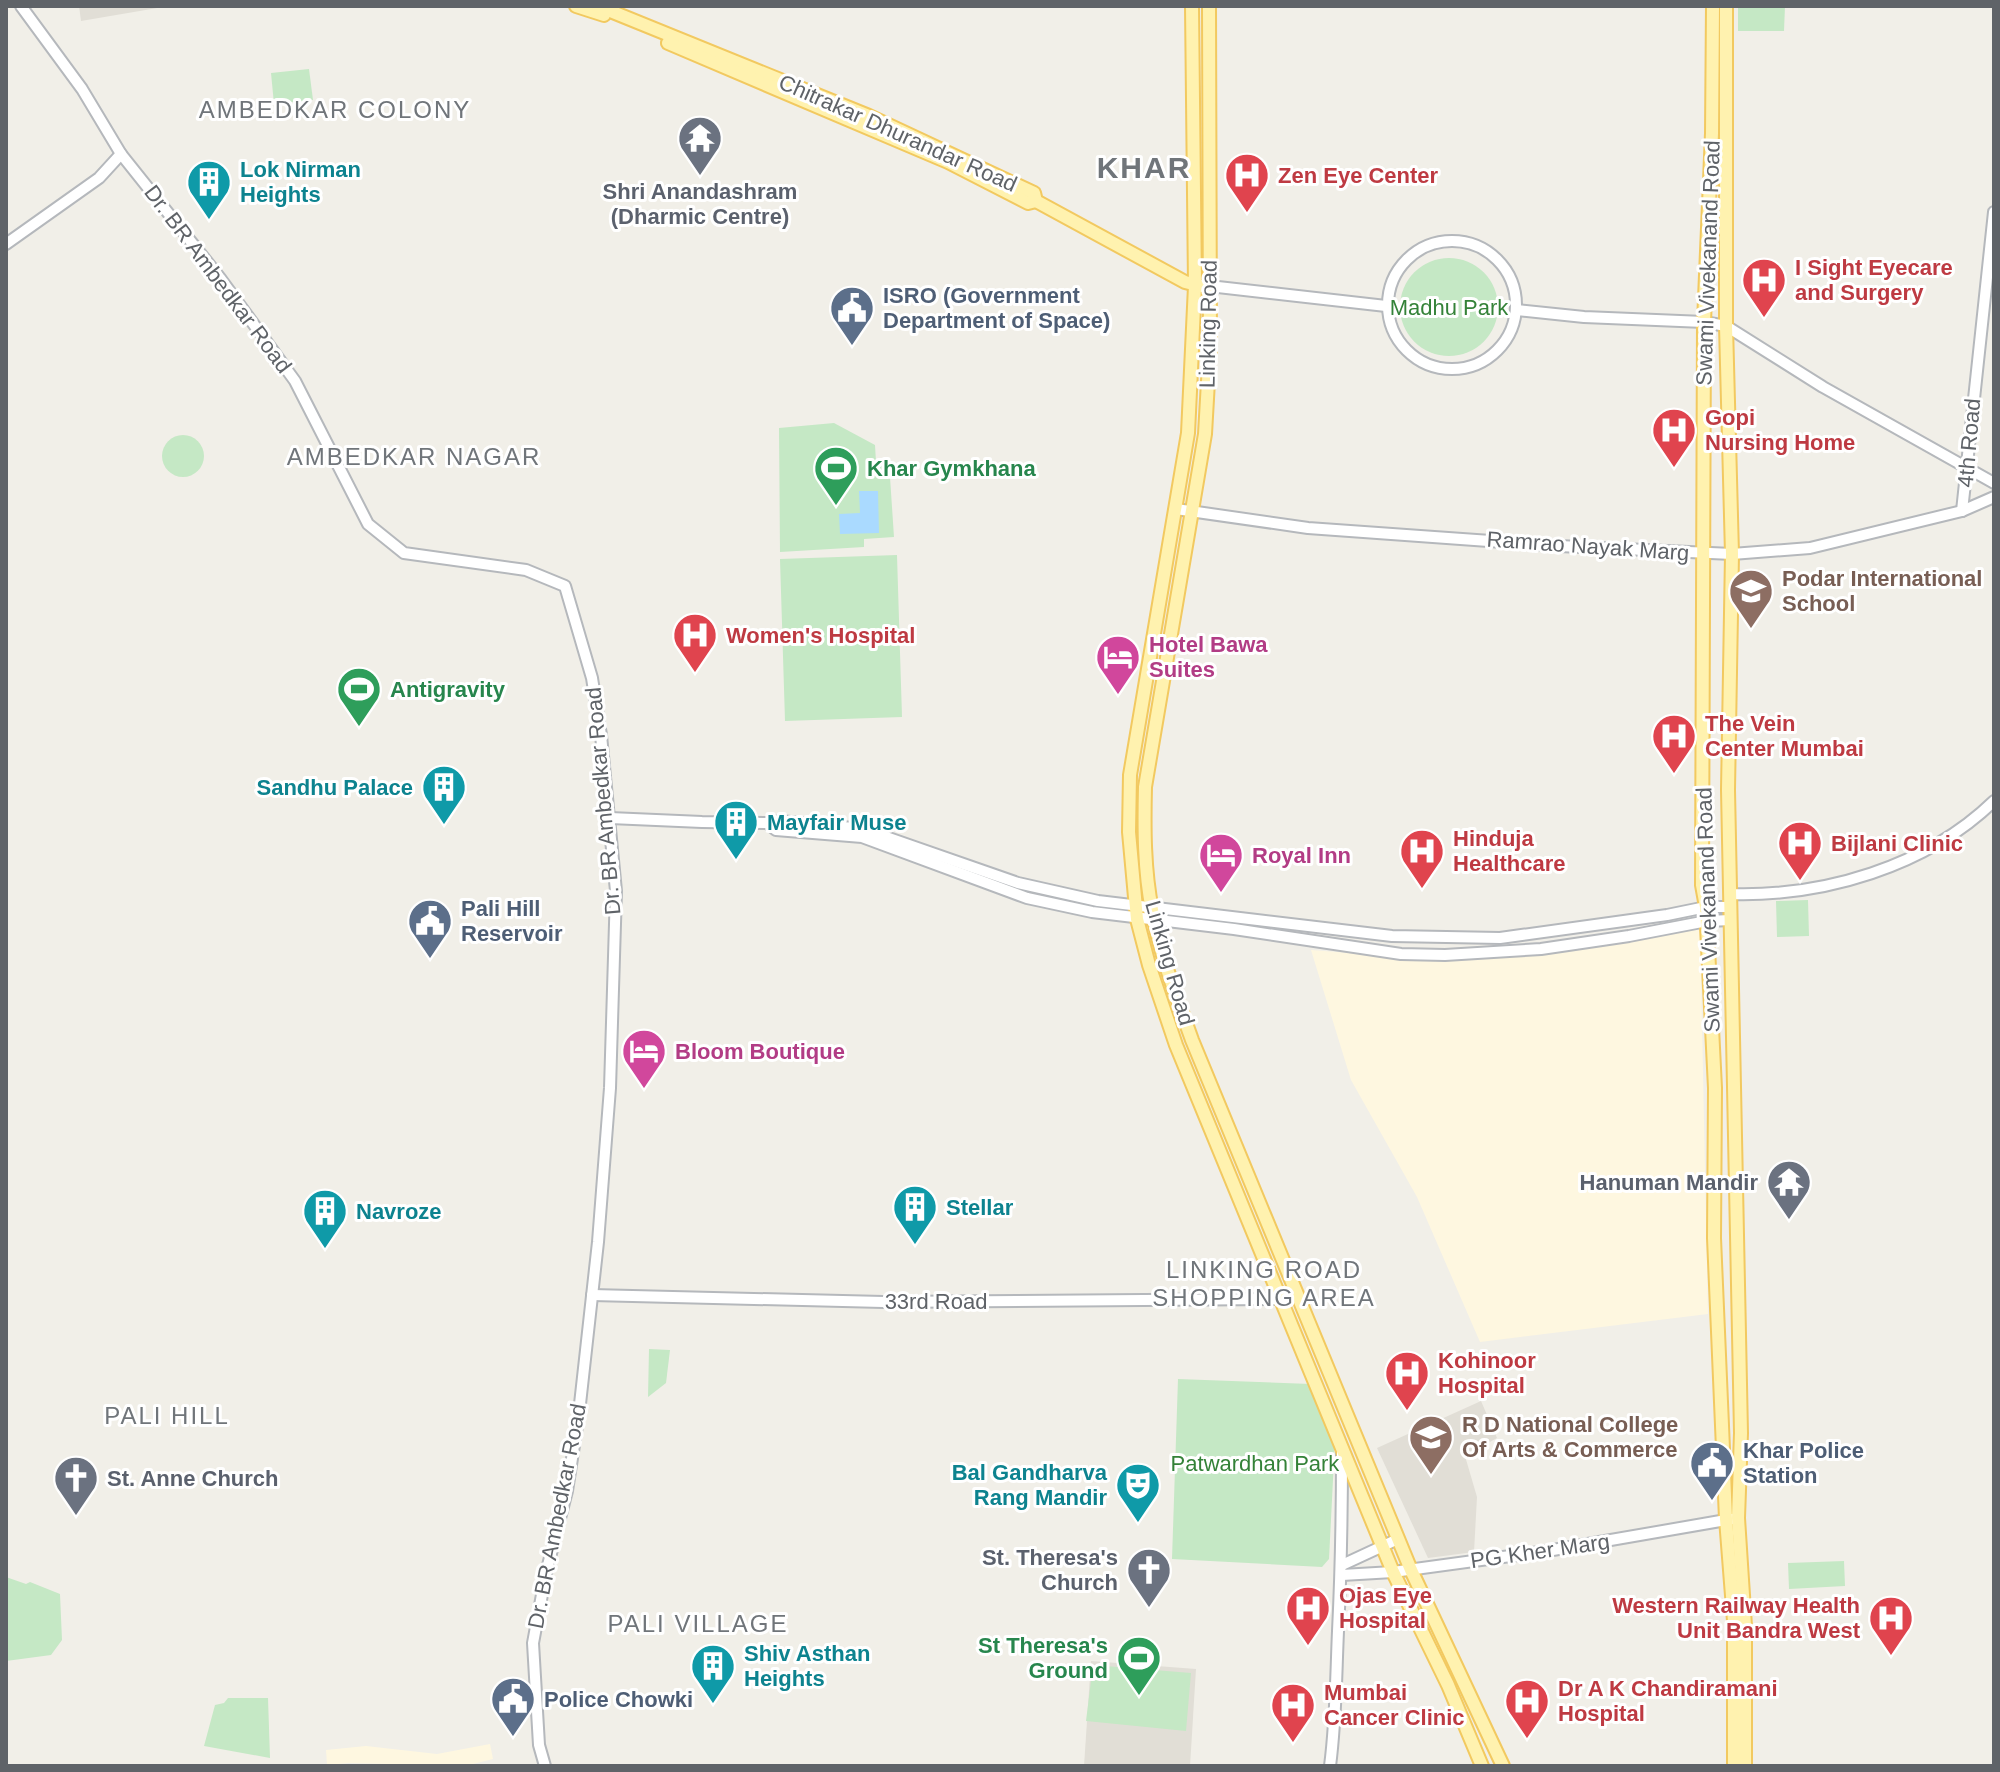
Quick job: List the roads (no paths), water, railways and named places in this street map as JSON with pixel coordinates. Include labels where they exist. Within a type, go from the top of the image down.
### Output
[{"type":"main road","points":[[576,6],[870,128],[948,162],[1028,203],[1036,201]]},
{"type":"main road","name":"Chitrakar Dhurandar Road","points":[[598,6],[869,116],[1034,193],[1036,201],[1196,285]]},
{"type":"main road","name":"Linking Road","points":[[1192,6],[1196,285],[1210,346],[1205,434],[1145,787],[1144,842],[1152,913],[1164,961],[1192,1040],[1411,1570],[1503,1766]]},
{"type":"main road","name":"Linking Road","points":[[1209,6],[1188,433],[1130,775],[1129,832],[1136,912],[1149,965],[1176,1045],[1393,1572],[1448,1685],[1482,1766]]},
{"type":"main road","name":"Swami Vivekanand Road","points":[[1713,6],[1711,173],[1704,322],[1702,885],[1707,914],[1715,1088],[1714,1238],[1732,1519],[1734,1766]]},
{"type":"main road","name":"Swami Vivekanand Road","points":[[1726,6],[1726,326],[1732,554],[1728,790],[1741,1433],[1732,1519],[1745,1626],[1745,1766]]},
{"type":"main road","points":[[1711,173],[1727,173]]},
{"type":"main road","points":[[1176,1045],[1192,1040]]},
{"type":"street","points":[[6,244],[99,178],[121,154],[82,89],[21,6]]},
{"type":"street","name":"Dr. BR Ambedkar Road","points":[[121,154],[220,278],[295,381],[368,524],[404,553],[526,570],[565,586],[592,678],[616,891],[611,1072],[579,1413],[567,1491],[546,1573],[533,1643],[539,1745],[545,1766]]},
{"type":"street","name":"4th Road","points":[[1962,511],[1994,212]]},
{"type":"street","points":[[1453,240],[1479,246],[1500,261],[1514,284],[1517,310],[1506,342],[1480,364],[1446,370],[1416,360],[1394,336],[1386,306],[1391,280],[1405,259],[1427,244],[1453,240]]},
{"type":"street","points":[[1196,285],[1386,306]]},
{"type":"street","points":[[1517,310],[1726,326],[1823,387],[1994,483]]},
{"type":"street","name":"Ramrao Nayak Marg","points":[[1176,509],[1308,528],[1732,554],[1810,548],[1962,511],[1994,497]]},
{"type":"street","points":[[1152,913],[1423,955],[1541,949],[1629,936],[1731,907],[1815,890],[1897,864],[1960,830],[1994,802]]},
{"type":"street","points":[[610,818],[780,821],[863,829],[1018,883],[1136,912],[1392,936],[1500,938],[1667,915],[1707,914]]},
{"type":"street","name":"33rd Road","points":[[592,1295],[883,1302],[1281,1299]]},
{"type":"street","points":[[1330,1766],[1338,1691],[1342,1446]]},
{"type":"street","name":"PG Kher Marg","points":[[1342,1570],[1411,1570],[1610,1541],[1732,1519]]},
{"type":"street","points":[[1342,1570],[1398,1539]]},
{"type":"water","points":[[859,491],[878,491],[879,533],[840,534],[839,514],[860,513]]},
{"type":"place","name":"Shri Anandashram (Dharmic Centre)","points":[[700,177]]},
{"type":"place","name":"Zen Eye Center","points":[[1247,214]]},
{"type":"place","name":"Lok Nirman Heights","points":[[209,221]]},
{"type":"place","name":"I Sight Eyecare and Surgery","points":[[1764,319]]},
{"type":"place","name":"ISRO (Government Department of Space)","points":[[852,347]]},
{"type":"place","name":"Gopi Nursing Home","points":[[1674,469]]},
{"type":"place","name":"Khar Gymkhana","points":[[836,507]]},
{"type":"place","name":"Podar International School","points":[[1751,630]]},
{"type":"place","name":"Women's Hospital","points":[[695,674]]},
{"type":"place","name":"Hotel Bawa Suites","points":[[1118,696]]},
{"type":"place","name":"Antigravity","points":[[359,728]]},
{"type":"place","name":"The Vein Center Mumbai","points":[[1674,775]]},
{"type":"place","name":"Sandhu Palace","points":[[444,826]]},
{"type":"place","name":"Mayfair Muse","points":[[736,861]]},
{"type":"place","name":"Bijlani Clinic","points":[[1800,882]]},
{"type":"place","name":"Hinduja Healthcare","points":[[1422,890]]},
{"type":"place","name":"Royal Inn","points":[[1221,894]]},
{"type":"place","name":"Pali Hill Reservoir","points":[[430,960]]},
{"type":"place","name":"Bloom Boutique","points":[[644,1090]]},
{"type":"place","name":"Hanuman Mandir","points":[[1789,1221]]},
{"type":"place","name":"Stellar","points":[[915,1246]]},
{"type":"place","name":"Navroze","points":[[325,1250]]},
{"type":"place","name":"Kohinoor Hospital","points":[[1407,1412]]},
{"type":"place","name":"R D National College Of Arts & Commerce","points":[[1431,1476]]},
{"type":"place","name":"Khar Police Station","points":[[1712,1502]]},
{"type":"place","name":"St. Anne Church","points":[[76,1517]]},
{"type":"place","name":"Bal Gandharva Rang Mandir","points":[[1138,1524]]},
{"type":"place","name":"St. Theresa's Church","points":[[1149,1609]]},
{"type":"place","name":"Ojas Eye Hospital","points":[[1308,1647]]},
{"type":"place","name":"Western Railway Health Unit Bandra West","points":[[1891,1657]]},
{"type":"place","name":"St Theresa's Ground","points":[[1139,1697]]},
{"type":"place","name":"Shiv Asthan Heights","points":[[713,1705]]},
{"type":"place","name":"Police Chowki","points":[[513,1738]]},
{"type":"place","name":"Dr A K Chandiramani Hospital","points":[[1527,1740]]},
{"type":"place","name":"Mumbai Cancer Clinic","points":[[1293,1744]]},
{"type":"district","name":"AMBEDKAR COLONY","points":[[335,109]]},
{"type":"district","name":"KHAR","points":[[1144,167]]},
{"type":"district","name":"AMBEDKAR NAGAR","points":[[414,456]]},
{"type":"district","name":"LINKING ROAD SHOPPING AREA","points":[[1264,1283]]},
{"type":"district","name":"PALI HILL","points":[[167,1415]]},
{"type":"district","name":"PALI VILLAGE","points":[[698,1623]]},
{"type":"park label","name":"Madhu Park","points":[[1449,307]]},
{"type":"park label","name":"Patwardhan Park","points":[[1255,1463]]}]
